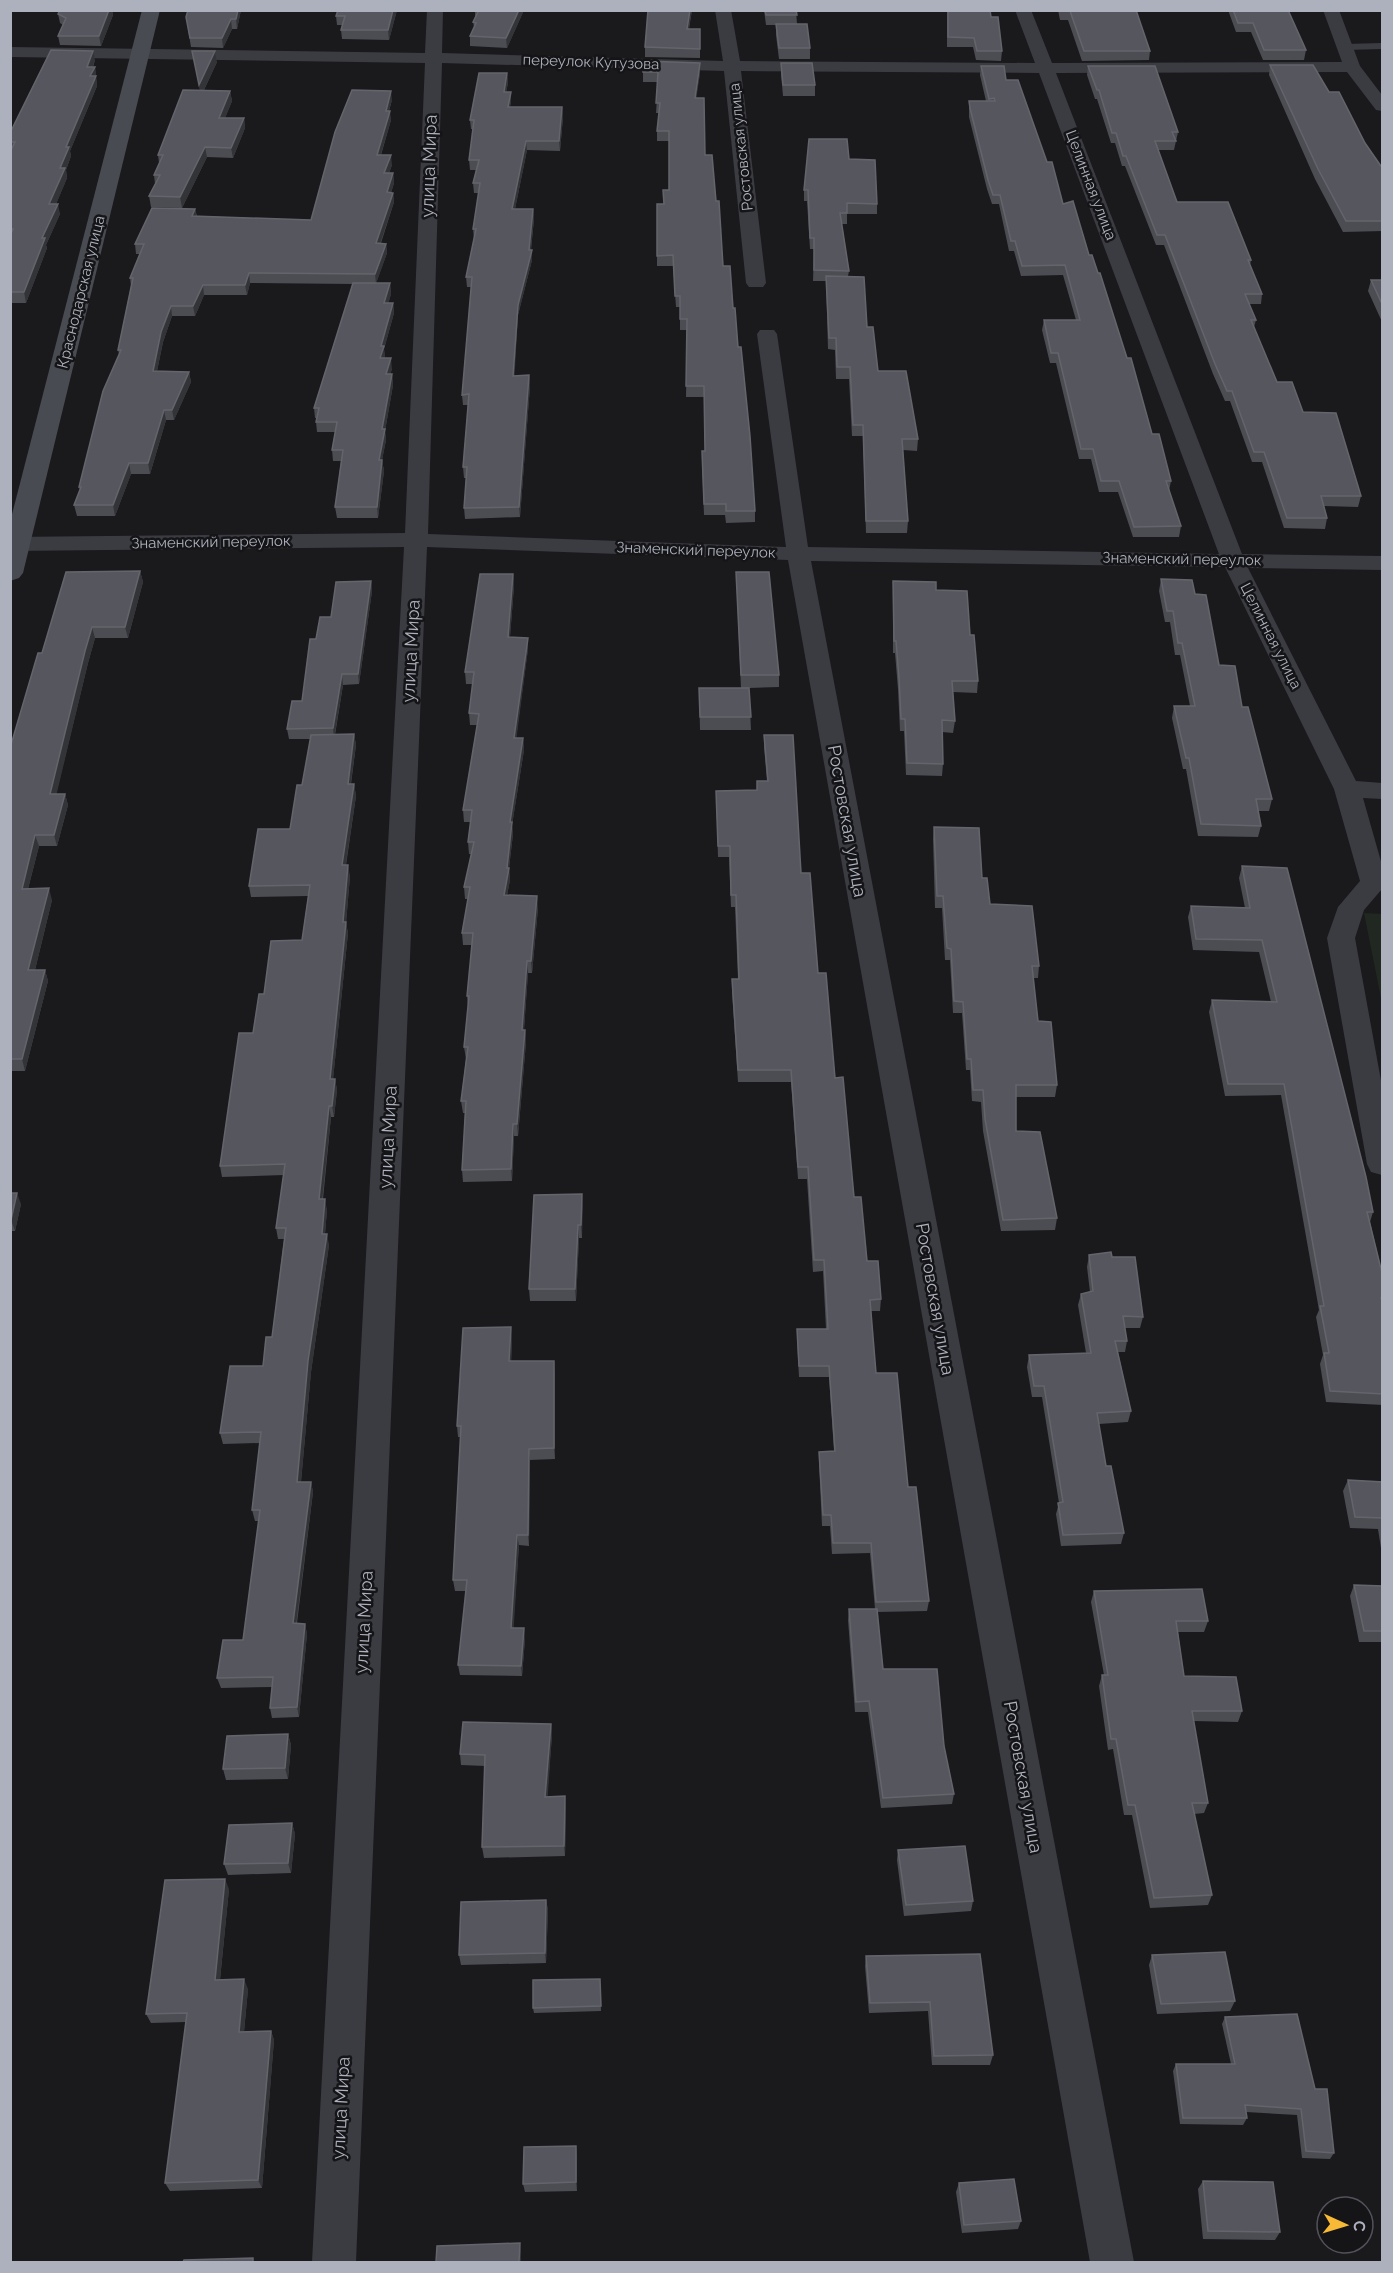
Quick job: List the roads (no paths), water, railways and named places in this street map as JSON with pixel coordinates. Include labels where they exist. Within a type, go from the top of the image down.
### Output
[{"type":"street","name":"Краснодарская улица","points":[[10,573],[14,544],[151,10]]},
{"type":"street","name":"улица Мира","points":[[334,2262],[416,540],[435,10]]},
{"type":"street","name":"Ростовская улица","points":[[723,10],[732,66],[756,283]]},
{"type":"street","name":"Целинная улица","points":[[1023,10],[1233,560],[1347,789],[1378,882],[1352,907],[1341,938],[1383,1164]]},
{"type":"street","points":[[1331,10],[1352,67],[1383,106]]},
{"type":"street","name":"переулок Кутузова","points":[[10,52],[433,58],[732,66],[1352,67]]},
{"type":"street","name":"Ростовская улица","points":[[767,334],[798,554],[1112,2262]]},
{"type":"street","name":"Знаменский переулок","points":[[14,544],[416,540],[798,554],[1383,563]]},
{"type":"street","points":[[1347,789],[1383,791]]},
{"type":"lane","points":[[1345,47],[1383,46]]}]
